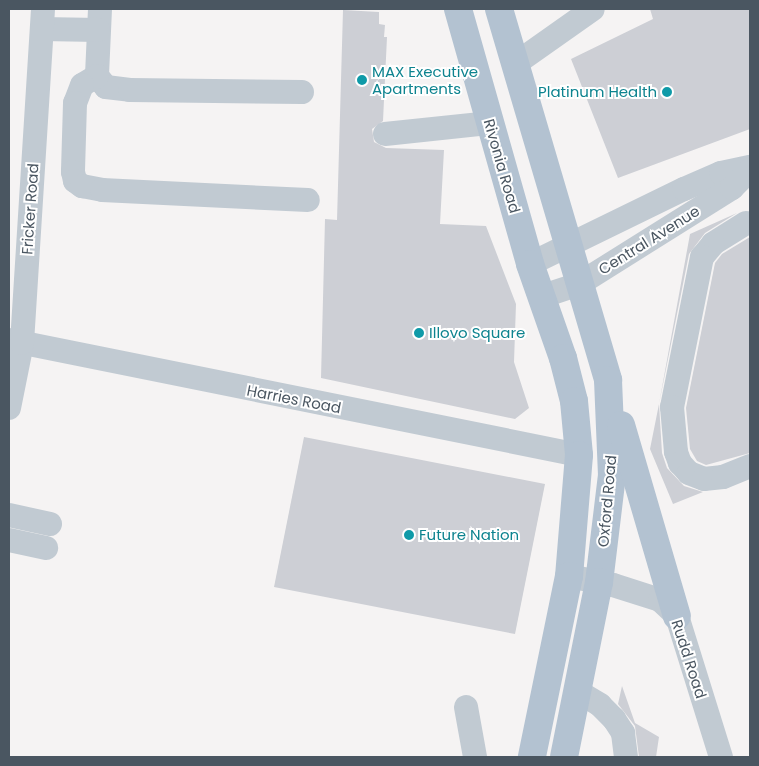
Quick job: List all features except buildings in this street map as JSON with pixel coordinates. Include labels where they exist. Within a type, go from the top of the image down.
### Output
[{"type":"main road","name":"Rivonia Road","points":[[458,9],[530,264]]},
{"type":"main road","points":[[499,9],[568,248]]},
{"type":"main road","name":"Oxford Road","points":[[564,757],[599,582],[612,475],[608,380],[568,248]]},
{"type":"main road","points":[[530,264],[563,358],[574,401],[579,456],[569,576],[532,757]]},
{"type":"main road","points":[[608,380],[677,616]]},
{"type":"street","points":[[515,64],[593,9]]},
{"type":"street","points":[[42,19],[99,19],[97,76],[99,82],[114,89],[302,92]]},
{"type":"street","name":"Fricker Road","points":[[9,408],[42,19]]},
{"type":"street","points":[[97,76],[82,85],[75,103],[72,172],[75,180],[82,186],[102,190],[308,200]]},
{"type":"street","points":[[385,134],[490,123]]},
{"type":"street","name":"Central Avenue","points":[[530,264],[568,248],[684,190],[722,174],[750,168]]},
{"type":"street","name":"Central Avenue","points":[[540,297],[579,284],[732,188],[750,168]]},
{"type":"street","points":[[732,188],[748,228],[713,244],[702,257],[688,314],[672,407],[676,452],[680,463],[689,473],[704,479],[723,477],[750,466]]},
{"type":"street","name":"Harries Road","points":[[15,342],[579,456]]},
{"type":"street","points":[[9,515],[50,524]]},
{"type":"street","points":[[9,540],[46,548]]},
{"type":"street","name":"Rudd Road","points":[[569,576],[599,582],[660,600],[677,616],[721,757]]},
{"type":"street","points":[[577,691],[600,705],[614,719],[623,733],[626,757]]},
{"type":"street","points":[[466,707],[475,757]]},
{"type":"place","name":"MAX Executive Apartments","points":[[362,80]]},
{"type":"place","name":"Platinum Health","points":[[667,92]]},
{"type":"place","name":"Illovo Square","points":[[419,333]]},
{"type":"place","name":"Future Nation","points":[[409,535]]}]
